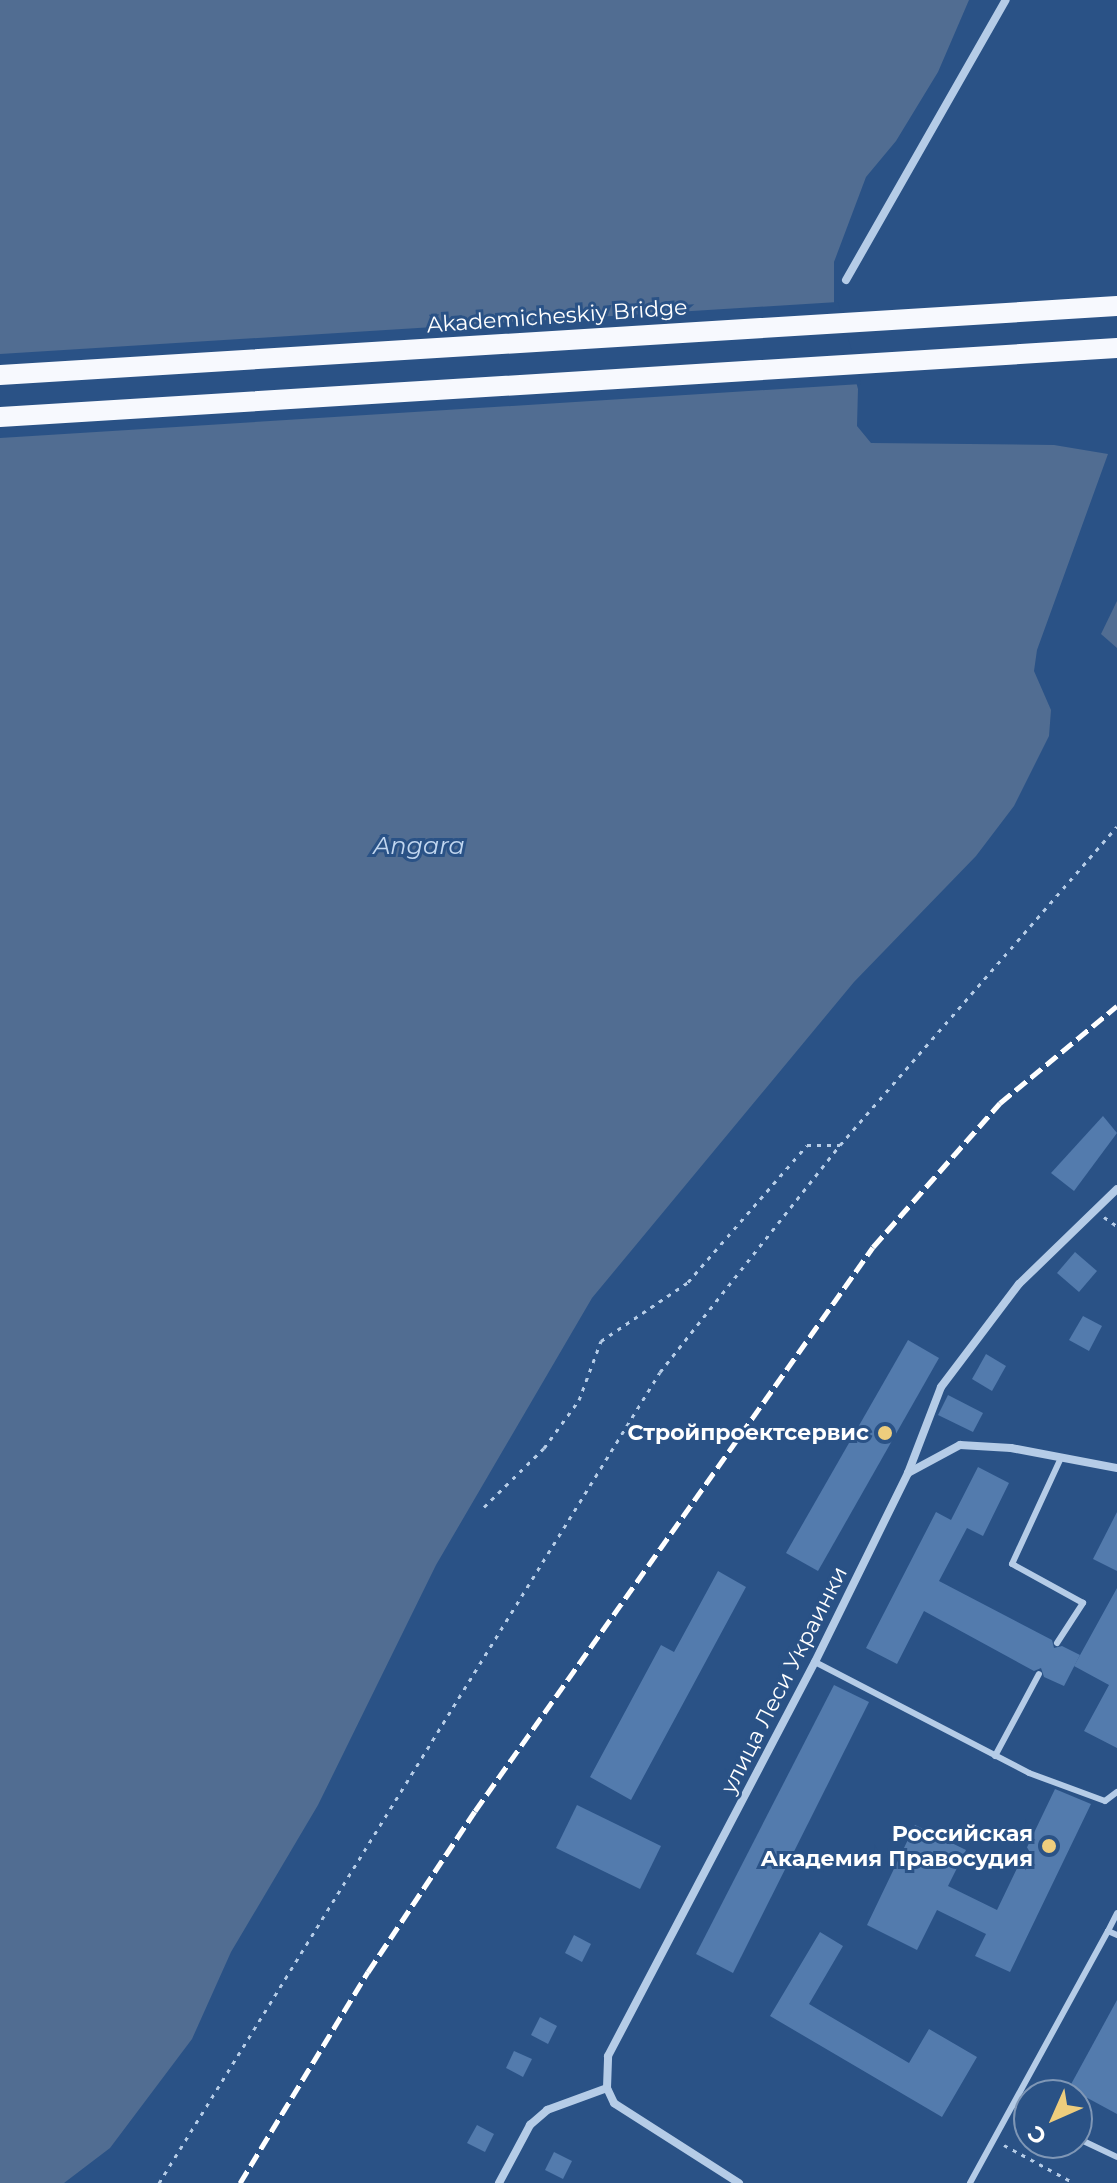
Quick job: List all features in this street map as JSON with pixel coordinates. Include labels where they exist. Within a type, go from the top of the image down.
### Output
[{"type":"main road","name":"Akademicheskiy Bridge","points":[[0,375],[1117,306]]},
{"type":"main road","points":[[0,417],[1117,348]]},
{"type":"street","points":[[846,280],[1006,0]]},
{"type":"street","name":"улица Леси Украинки","points":[[607,2088],[608,2056],[815,1662],[908,1473],[937,1397],[963,1351],[1019,1284],[1117,1189]]},
{"type":"street","points":[[908,1473],[960,1445],[1011,1448],[1060,1460],[1117,1468]]},
{"type":"street","points":[[499,2183],[530,2125],[547,2110],[607,2088],[614,2103],[739,2183]]},
{"type":"lane","points":[[1057,1643],[1083,1603],[1012,1564],[1060,1460]]},
{"type":"lane","points":[[815,1662],[995,1756],[1105,1801],[1117,1792]]},
{"type":"lane","points":[[995,1756],[1039,1674]]},
{"type":"lane","points":[[1029,2079],[1117,1913]]},
{"type":"lane","points":[[1108,1931],[1117,1935]]},
{"type":"lane","points":[[970,2183],[1013,2108]]},
{"type":"lane","points":[[1093,2146],[1117,2157]]},
{"type":"path","points":[[159,2183],[660,1372],[840,1145],[1117,826]]},
{"type":"path","points":[[484,1507],[544,1448],[570,1412],[601,1341],[688,1282],[807,1145],[840,1145]]},
{"type":"path","points":[[995,2140],[1074,2183]]},
{"type":"water","name":"Angara","points":[[0,0],[969,0],[938,72],[896,141],[866,177],[834,262],[834,302],[858,389],[857,426],[871,443],[1054,445],[1108,454],[1037,650],[1034,671],[1051,710],[1049,736],[1014,806],[976,856],[854,982],[592,1298],[436,1565],[318,1805],[231,1952],[192,2039],[110,2148],[64,2183],[0,2183]]},
{"type":"water","points":[[1117,601],[1117,648],[1101,634]]},
{"type":"pier","points":[[838,302],[861,384],[0,438],[0,354]]},
{"type":"building","points":[[1103,1116],[1117,1133],[1074,1191],[1051,1173]]},
{"type":"building","points":[[1075,1252],[1097,1271],[1079,1292],[1057,1273]]},
{"type":"building","points":[[1083,1316],[1102,1326],[1089,1351],[1069,1340]]},
{"type":"building","points":[[908,1340],[939,1358],[818,1571],[786,1553]]},
{"type":"building","points":[[986,1354],[1006,1366],[992,1391],[972,1379]]},
{"type":"building","points":[[948,1395],[983,1413],[973,1432],[938,1415]]},
{"type":"building","points":[[978,1467],[1009,1483],[983,1536],[967,1528],[939,1581],[1052,1640],[1054,1648],[1062,1646],[1080,1655],[1064,1686],[1044,1677],[1041,1668],[1034,1671],[924,1611],[897,1664],[866,1648],[936,1512],[951,1520]]},
{"type":"building","points":[[1117,1512],[1117,1571],[1093,1559]]},
{"type":"building","points":[[718,1571],[746,1587],[631,1800],[590,1777],[661,1645],[674,1652]]},
{"type":"building","points":[[1117,1588],[1117,1748],[1084,1731],[1109,1685],[1074,1666]]},
{"type":"building","points":[[834,1685],[869,1702],[733,1973],[696,1954]]},
{"type":"building","points":[[1055,1789],[1091,1804],[1010,1972],[975,1956],[986,1934],[937,1910],[917,1950],[867,1925],[915,1825],[966,1850],[948,1886],[997,1910]]},
{"type":"building","points":[[577,1805],[661,1846],[640,1889],[556,1848]]},
{"type":"building","points":[[820,1932],[843,1946],[809,2004],[909,2063],[929,2029],[977,2057],[942,2117],[770,2016]]},
{"type":"building","points":[[574,1935],[591,1944],[582,1962],[565,1953]]},
{"type":"building","points":[[1117,2000],[1117,2114],[1093,2101],[1093,2079],[1074,2079]]},
{"type":"building","points":[[540,2017],[557,2026],[548,2044],[531,2035]]},
{"type":"building","points":[[514,2051],[532,2059],[523,2077],[506,2068]]},
{"type":"building","points":[[477,2125],[494,2134],[485,2152],[467,2143]]},
{"type":"building","points":[[554,2152],[572,2161],[563,2179],[545,2170]]},
{"type":"railway","points":[[240,2183],[368,1972],[475,1811],[873,1247],[1000,1103],[1117,1006]]},
{"type":"place","name":"Стройпроектсервис","points":[[885,1433]]},
{"type":"place","name":"Российская Академия Правосудия","points":[[1049,1846]]}]
